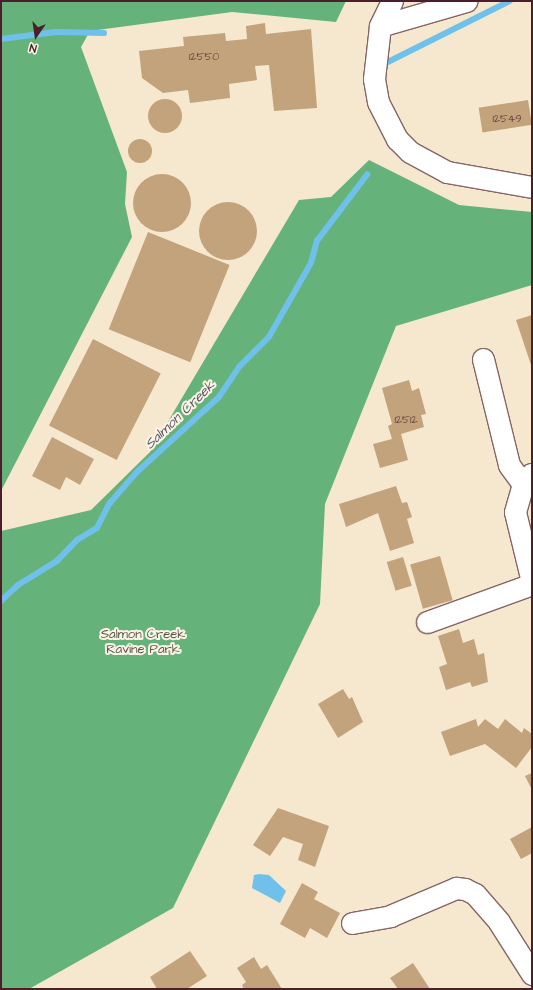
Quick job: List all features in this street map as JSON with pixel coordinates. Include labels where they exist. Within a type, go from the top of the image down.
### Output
[{"type":"street","points":[[392,1],[380,26],[374,79],[378,102],[397,139],[410,152],[447,172],[532,187]]},
{"type":"street","points":[[380,26],[466,1]]},
{"type":"street","points":[[427,622],[532,583],[526,539],[515,512],[527,479],[509,465],[483,360]]},
{"type":"street","points":[[352,923],[390,916],[456,888],[465,889],[475,894],[499,922],[532,974]]},
{"type":"green space","points":[[1,1],[346,1],[336,22],[232,12],[90,31],[81,47],[127,172],[125,204],[132,237],[1,491]]},
{"type":"green space","name":"Salmon Creek Ravine Park","points":[[369,160],[459,205],[532,212],[532,285],[396,326],[325,504],[320,604],[173,908],[29,989],[1,989],[1,531],[91,510],[150,452],[299,200],[331,197]]},
{"type":"water","points":[[254,875],[269,875],[286,891],[280,903],[252,888]]},
{"type":"building","points":[[265,23],[266,34],[311,29],[317,108],[274,111],[269,65],[255,66],[257,80],[229,84],[230,98],[190,103],[188,90],[163,93],[142,78],[139,51],[184,46],[183,37],[225,33],[226,41],[247,39],[246,26]]},
{"type":"building","points":[[162,99],[168,99],[172,100],[179,106],[182,116],[181,123],[175,130],[168,133],[162,133],[158,132],[151,126],[148,119],[148,113],[149,109],[155,102]]},
{"type":"building","points":[[528,100],[532,125],[483,133],[479,108]]},
{"type":"building","points":[[140,139],[148,143],[152,151],[148,159],[140,163],[132,159],[128,151],[132,143]]},
{"type":"building","points":[[162,174],[173,176],[183,182],[189,192],[191,203],[189,214],[183,224],[173,230],[162,232],[151,230],[141,224],[135,214],[133,203],[135,192],[141,182],[151,176]]},
{"type":"building","points":[[228,202],[239,204],[249,210],[255,220],[257,231],[255,242],[249,252],[239,258],[228,260],[217,258],[207,252],[201,242],[199,231],[201,220],[207,210],[217,204]]},
{"type":"building","points":[[148,232],[230,265],[190,362],[109,329]]},
{"type":"building","points":[[532,315],[532,368],[516,320]]},
{"type":"building","points":[[93,339],[161,374],[117,460],[49,425]]},
{"type":"building","points":[[409,380],[412,391],[419,388],[426,414],[421,415],[424,427],[401,434],[408,460],[380,468],[373,444],[392,439],[388,426],[392,424],[382,388]]},
{"type":"building","points":[[52,437],[94,459],[80,485],[66,477],[60,490],[32,476]]},
{"type":"building","points":[[396,486],[402,503],[407,502],[412,517],[407,519],[414,543],[390,551],[378,513],[346,527],[339,504]]},
{"type":"building","points":[[440,556],[453,600],[423,609],[410,565]]},
{"type":"building","points":[[403,557],[412,586],[396,591],[387,562]]},
{"type":"building","points":[[459,629],[463,643],[474,639],[478,655],[484,653],[488,682],[472,687],[470,682],[446,690],[439,667],[447,664],[438,636]]},
{"type":"building","points":[[343,689],[349,699],[352,697],[363,722],[338,738],[318,704]]},
{"type":"building","points":[[476,719],[478,727],[485,719],[498,729],[505,719],[522,733],[524,728],[532,734],[532,747],[516,768],[485,744],[450,756],[441,732]]},
{"type":"building","points":[[532,773],[532,790],[525,776]]},
{"type":"building","points":[[278,808],[329,826],[315,867],[298,860],[303,844],[283,837],[270,856],[253,845]]},
{"type":"building","points":[[532,827],[532,853],[521,859],[510,839]]},
{"type":"building","points":[[302,883],[318,892],[314,899],[340,913],[327,938],[310,928],[305,938],[280,924]]},
{"type":"building","points":[[190,951],[207,976],[187,989],[157,989],[150,977]]},
{"type":"building","points":[[254,957],[261,969],[267,965],[282,989],[244,989],[242,985],[246,982],[237,968]]},
{"type":"building","points":[[413,963],[430,989],[398,989],[390,978]]},
{"type":"waterway","name":"Salmon Creek","points":[[388,62],[510,1]]},
{"type":"waterway","points":[[1,39],[56,32],[104,33]]},
{"type":"waterway","name":"Salmon Creek","points":[[1,601],[18,585],[57,561],[77,540],[97,528],[110,503],[137,472],[219,397],[239,367],[269,337],[311,263],[317,241],[367,175]]}]
